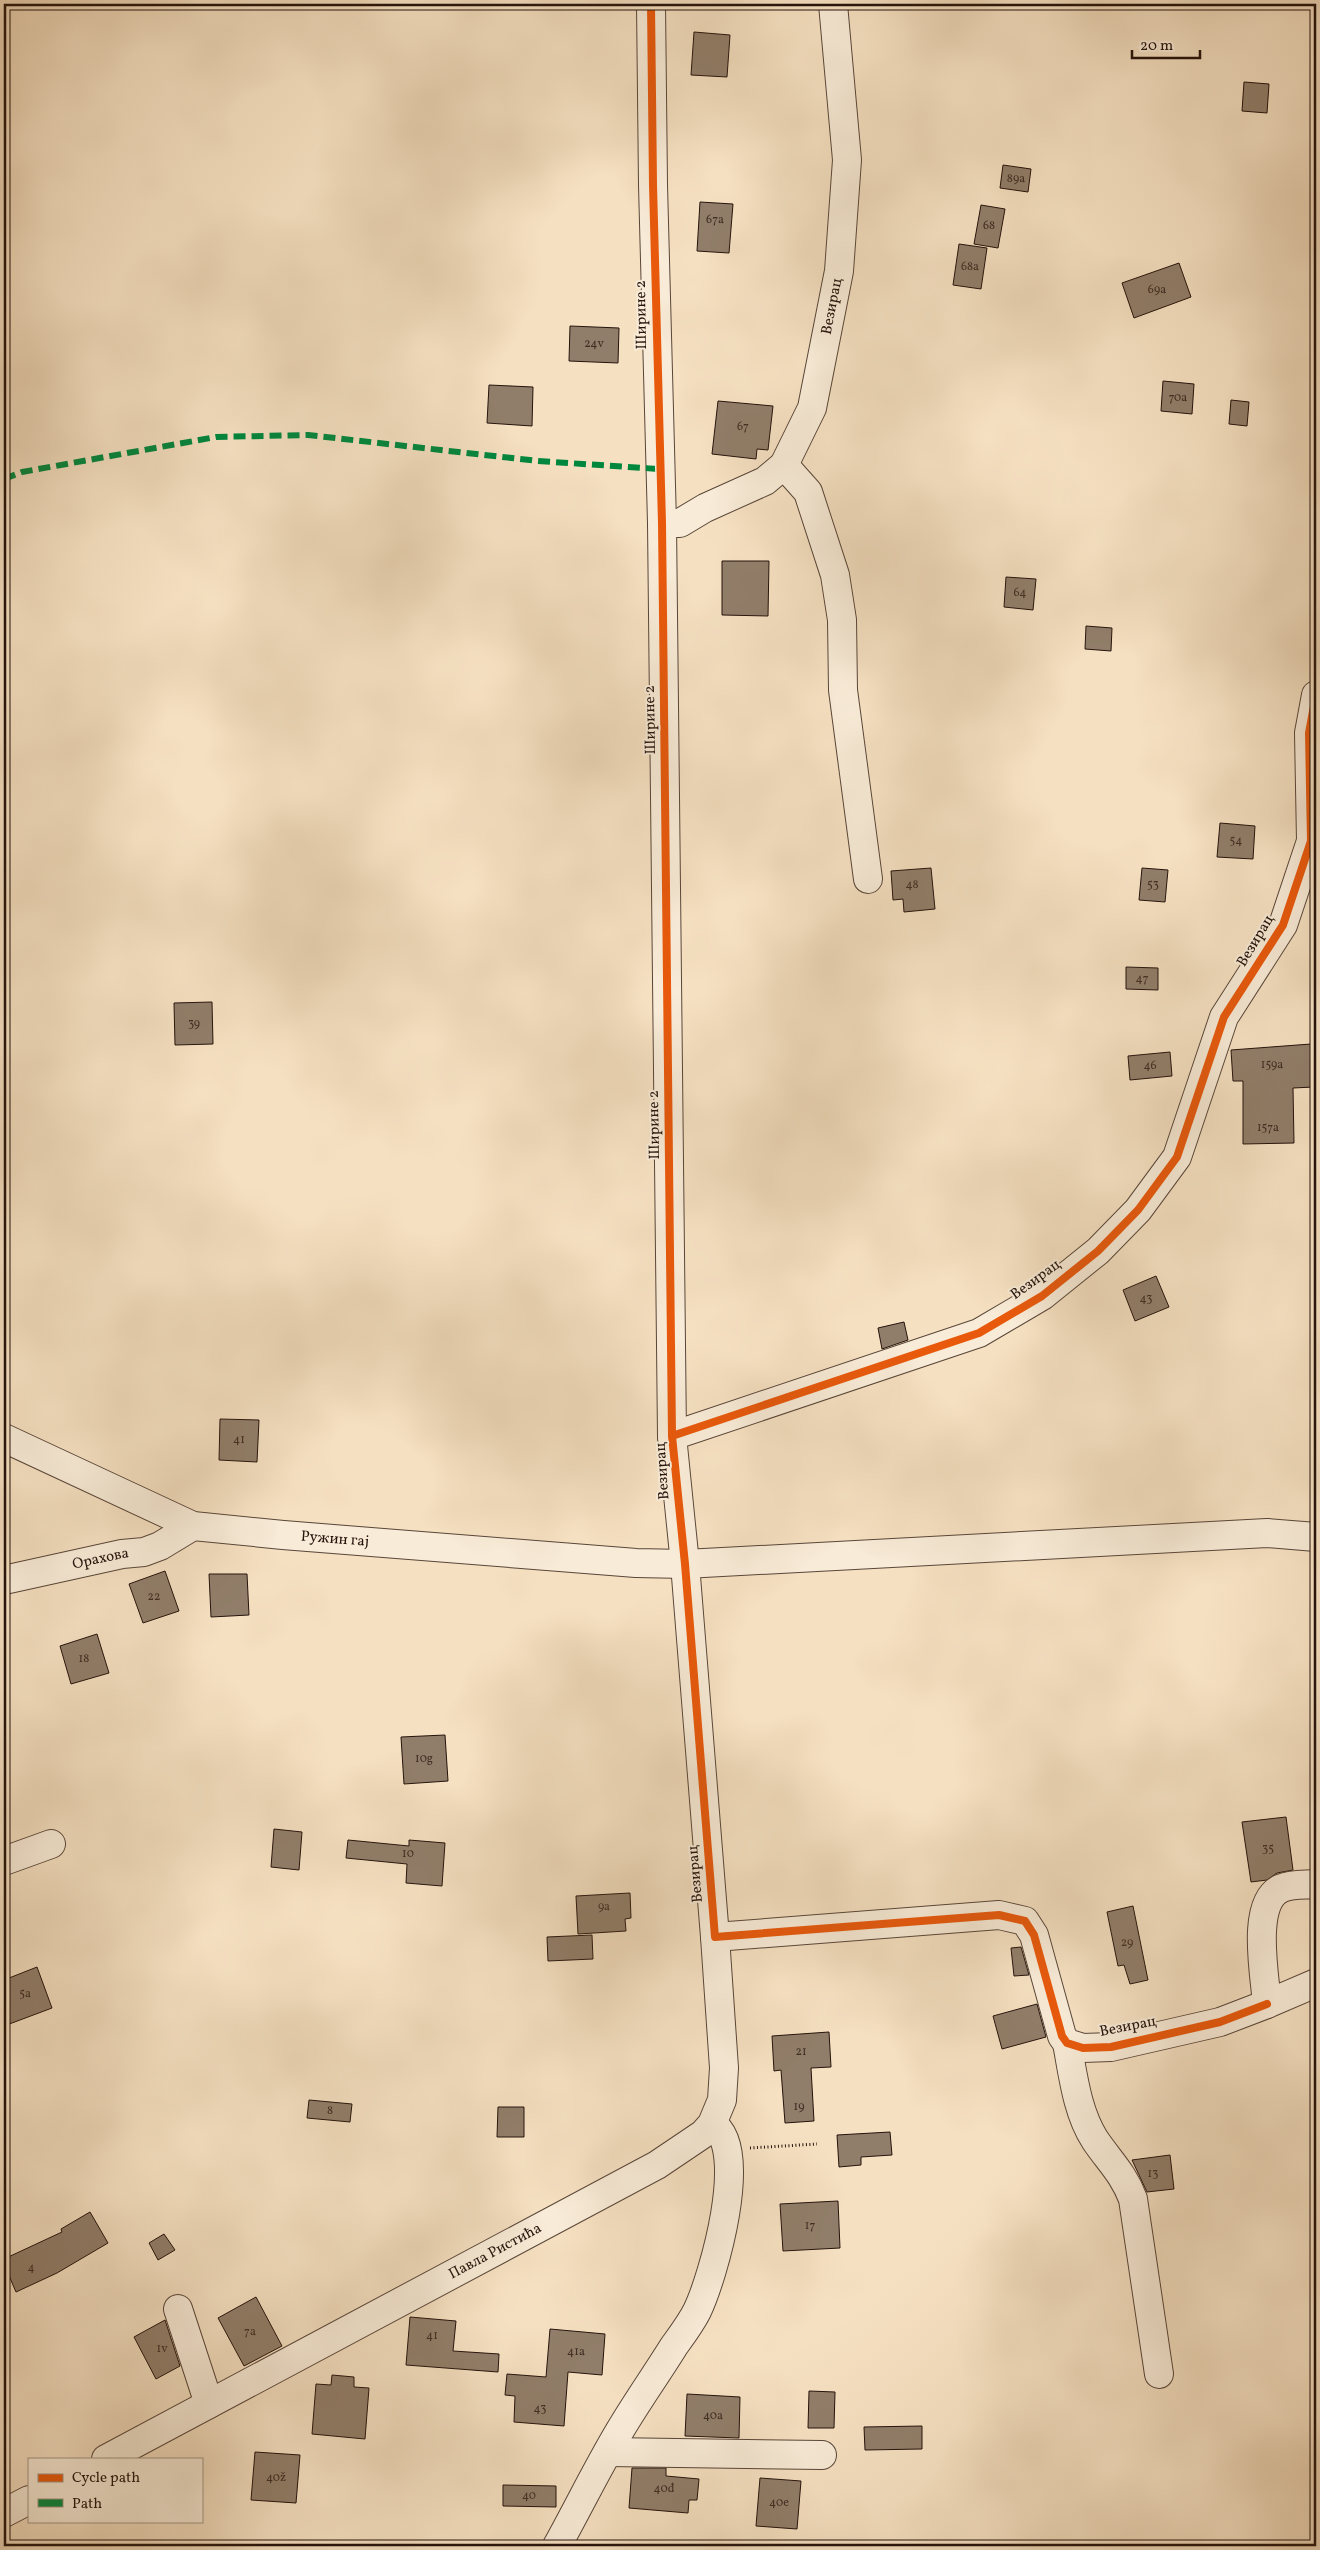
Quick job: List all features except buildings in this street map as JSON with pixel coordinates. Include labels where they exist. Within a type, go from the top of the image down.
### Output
[{"type":"street","name":"Ширине 2","points":[[651,4],[652,185],[662,523],[672,1436]]},
{"type":"street","name":"Везирац","points":[[662,523],[680,523],[706,508],[765,481],[784,465],[812,408],[839,271],[847,160],[833,4]]},
{"type":"street","points":[[784,465],[808,492],[835,575],[842,620],[844,690],[868,879]]},
{"type":"street","name":"Везирац","points":[[715,1937],[685,1564],[672,1436],[980,1334],[1042,1296],[1098,1251],[1138,1210],[1177,1157],[1224,1017],[1283,925],[1311,841],[1309,733],[1316,695]]},
{"type":"street","name":"Ружин гај","points":[[4,1438],[193,1526],[502,1553],[636,1563],[685,1564],[1266,1534],[1316,1538]]},
{"type":"street","name":"Орахова","points":[[4,1580],[94,1560],[144,1552],[160,1546],[193,1526]]},
{"type":"street","points":[[4,1861],[51,1844]]},
{"type":"street","points":[[1267,2004],[1262,1921],[1265,1906],[1274,1893],[1282,1887],[1316,1884]]},
{"type":"street","points":[[715,1937],[999,1915],[1025,1921],[1034,1935],[1062,2036],[1067,2043],[1077,2094],[1087,2121],[1095,2139],[1125,2178],[1134,2199],[1158,2374]]},
{"type":"street","name":"Павла Ристића","points":[[108,2458],[657,2166],[697,2138],[712,2124],[722,2100],[724,2068],[715,1937]]},
{"type":"street","name":"Везирац","points":[[1067,2043],[1082,2048],[1111,2047],[1220,2022],[1316,1983]]},
{"type":"street","points":[[557,2546],[608,2452],[696,2312],[713,2272],[723,2222],[730,2169],[728,2150],[721,2131],[712,2124]]},
{"type":"street","points":[[178,2309],[209,2404]]},
{"type":"street","points":[[608,2452],[822,2455]]},
{"type":"street","points":[[4,2513],[28,2501]]},
{"type":"path","points":[[728,2150],[817,2144]]},
{"type":"marked path","points":[[4,479],[22,472],[216,437],[308,435],[538,461],[659,469]]},
{"type":"cycle path","points":[[651,4],[653,185],[662,523],[672,1436],[685,1564],[715,1937],[999,1915],[1025,1921],[1034,1935],[1062,2036],[1067,2043],[1083,2048],[1111,2047],[1220,2022],[1267,2004]]},
{"type":"cycle path","points":[[672,1436],[979,1333],[1042,1296],[1098,1251],[1138,1210],[1177,1157],[1224,1017],[1283,925],[1311,841],[1309,733],[1316,695]]}]
